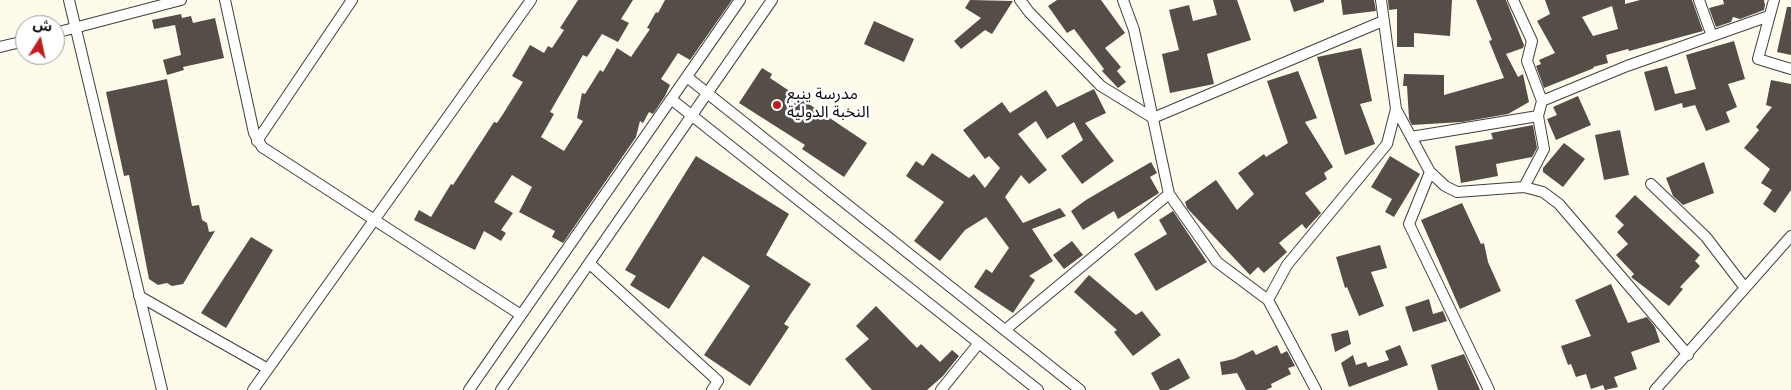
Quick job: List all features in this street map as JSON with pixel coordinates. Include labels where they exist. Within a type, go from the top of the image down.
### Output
[{"type":"street","points":[[69,0],[162,390]]},
{"type":"street","points":[[65,30],[181,0]]},
{"type":"street","points":[[225,0],[257,141],[262,147],[522,315]]},
{"type":"street","points":[[257,141],[352,0]]},
{"type":"street","points":[[253,390],[376,220],[528,3],[516,0]]},
{"type":"street","points":[[469,390],[740,0]]},
{"type":"street","points":[[501,390],[772,0]]},
{"type":"street","points":[[1020,0],[1029,12],[1101,86],[1153,118]]},
{"type":"street","points":[[1123,0],[1134,30],[1169,194],[1217,262],[1268,300],[1316,390]]},
{"type":"street","points":[[1381,0],[1396,109],[1430,172],[1445,186],[1457,192],[1524,187],[1543,192],[1559,204],[1688,355]]},
{"type":"street","points":[[1514,0],[1532,40],[1527,61],[1542,101],[1538,116],[1544,149],[1524,187]]},
{"type":"street","points":[[1699,0],[1712,36]]},
{"type":"street","points":[[1774,0],[1758,58],[1791,68]]},
{"type":"street","points":[[1542,101],[1627,66],[1770,16]]},
{"type":"street","points":[[1153,118],[1383,21]]},
{"type":"street","points":[[0,47],[15,43]]},
{"type":"street","points":[[687,76],[1080,390]]},
{"type":"street","points":[[671,99],[693,114],[1038,390]]},
{"type":"street","points":[[1268,300],[1287,265],[1387,144],[1396,109]]},
{"type":"street","points":[[1411,137],[1538,116]]},
{"type":"street","points":[[1430,172],[1409,224],[1489,390]]},
{"type":"street","points":[[1652,184],[1706,237],[1745,288]]},
{"type":"street","points":[[1005,330],[1169,194]]},
{"type":"street","points":[[1655,390],[1688,355],[1791,236]]},
{"type":"street","points":[[589,263],[718,381],[712,390]]},
{"type":"street","points":[[139,296],[268,369]]},
{"type":"street","points":[[941,390],[980,343]]},
{"type":"building","points":[[578,0],[633,0],[621,19],[629,23],[618,42],[602,34],[587,57],[583,55],[550,112],[554,114],[541,137],[564,151],[583,121],[577,118],[582,93],[585,94],[600,70],[603,72],[617,48],[631,57],[650,29],[647,28],[665,0],[732,0],[690,60],[678,53],[661,79],[670,85],[665,96],[653,114],[649,112],[643,123],[640,121],[636,137],[563,243],[552,237],[555,231],[519,212],[532,187],[512,175],[494,202],[513,213],[501,230],[506,233],[501,241],[484,231],[475,250],[414,220],[419,210],[431,217],[451,184],[453,185],[494,122],[497,123],[523,82],[512,76],[530,45],[544,53],[548,46],[552,48],[564,30],[560,28]]},
{"type":"building","points":[[970,0],[1013,1],[992,34],[985,30],[961,49],[954,41],[981,18],[965,8]]},
{"type":"building","points":[[1057,0],[1101,0],[1125,33],[1105,48],[1121,67],[1117,71],[1126,82],[1118,88],[1102,71],[1104,69],[1074,29],[1067,33],[1048,6]]},
{"type":"building","points":[[1213,0],[1237,0],[1251,40],[1207,54],[1214,84],[1170,93],[1162,54],[1179,50],[1169,10],[1189,5],[1193,21],[1217,15]]},
{"type":"building","points":[[1290,0],[1324,0],[1324,2],[1294,12]]},
{"type":"building","points":[[1341,0],[1374,0],[1376,11],[1343,15]]},
{"type":"building","points":[[1388,0],[1452,0],[1450,36],[1414,33],[1414,47],[1397,47],[1397,9],[1389,10]]},
{"type":"building","points":[[1476,0],[1506,0],[1524,45],[1523,48],[1506,54],[1518,77],[1523,74],[1529,102],[1508,114],[1462,122],[1412,125],[1409,119],[1407,86],[1403,86],[1404,74],[1444,75],[1444,95],[1504,78],[1489,41],[1492,40]]},
{"type":"building","points":[[1545,0],[1625,0],[1625,4],[1640,0],[1692,0],[1703,31],[1629,51],[1628,49],[1606,55],[1608,63],[1593,67],[1544,88],[1536,66],[1541,64],[1539,60],[1555,53],[1537,21],[1550,14]],"holes":[[[1612,6],[1618,29],[1593,36],[1582,17]]]},
{"type":"building","points":[[1723,0],[1764,0],[1765,5],[1764,10],[1740,19],[1733,17],[1731,22],[1716,27],[1709,8],[1724,4]]},
{"type":"building","points":[[1787,7],[1791,7],[1791,55],[1777,52]]},
{"type":"building","points":[[181,14],[182,18],[191,16],[193,23],[215,18],[224,58],[183,67],[184,70],[167,75],[163,60],[181,55],[175,25],[154,29],[152,20]]},
{"type":"building","points":[[874,21],[914,39],[904,62],[864,44]]},
{"type":"building","points":[[1734,41],[1745,79],[1728,84],[1737,107],[1726,112],[1730,122],[1706,131],[1695,105],[1683,108],[1682,103],[1655,111],[1644,72],[1667,66],[1675,94],[1696,89],[1686,55]]},
{"type":"building","points":[[1361,48],[1372,101],[1360,104],[1375,144],[1345,155],[1317,57]]},
{"type":"building","points":[[762,68],[772,74],[770,78],[867,143],[844,177],[802,149],[805,145],[739,103]]},
{"type":"building","points":[[1298,71],[1317,118],[1305,122],[1333,167],[1324,173],[1327,179],[1305,193],[1321,213],[1306,229],[1302,224],[1279,243],[1287,252],[1264,273],[1258,267],[1250,275],[1187,208],[1185,202],[1216,180],[1237,210],[1254,194],[1238,173],[1264,154],[1266,157],[1288,143],[1267,81]]},
{"type":"building","points":[[167,79],[192,206],[199,205],[202,220],[207,223],[209,232],[215,231],[183,284],[172,286],[167,283],[158,285],[149,279],[129,175],[124,176],[106,92]]},
{"type":"building","points":[[1771,80],[1791,84],[1791,190],[1775,213],[1763,204],[1772,190],[1761,183],[1770,169],[1744,148],[1759,130],[1756,127],[1772,107],[1766,105]]},
{"type":"building","points":[[1094,89],[1106,113],[1085,123],[1114,161],[1082,184],[1061,156],[1083,140],[1074,122],[1047,139],[1036,121],[1018,134],[1047,170],[1029,184],[1021,175],[1005,197],[1023,223],[1060,208],[1066,216],[1032,229],[1053,261],[1029,276],[1035,280],[1013,313],[974,287],[986,269],[992,273],[1009,248],[986,217],[965,230],[940,261],[914,241],[944,202],[906,176],[916,161],[923,166],[932,153],[969,178],[974,174],[985,188],[1000,168],[989,156],[985,159],[963,130],[1002,102],[1010,113],[1046,90],[1057,107]]},
{"type":"building","points":[[1578,96],[1591,125],[1556,140],[1547,119],[1557,115],[1553,107]]},
{"type":"building","points":[[1533,125],[1537,148],[1532,157],[1496,164],[1498,176],[1461,183],[1455,146],[1493,139],[1491,133]]},
{"type":"building","points":[[1620,130],[1629,175],[1604,180],[1595,135]]},
{"type":"building","points":[[1564,143],[1585,159],[1563,187],[1543,172],[1543,168]]},
{"type":"building","points":[[696,156],[789,214],[766,255],[811,284],[784,324],[789,327],[750,386],[704,355],[750,286],[703,256],[669,309],[630,285],[636,276],[625,270]]},
{"type":"building","points":[[1390,156],[1420,174],[1394,217],[1385,212],[1392,199],[1371,187]]},
{"type":"building","points":[[1151,162],[1157,173],[1150,177],[1159,193],[1118,219],[1114,211],[1083,230],[1071,211],[1086,200]]},
{"type":"building","points":[[1704,162],[1714,193],[1683,205],[1673,196],[1666,178]]},
{"type":"building","points":[[1635,195],[1700,255],[1695,261],[1700,266],[1680,287],[1683,289],[1669,306],[1631,277],[1634,274],[1616,255],[1628,244],[1617,232],[1624,225],[1615,216]]},
{"type":"building","points":[[1462,203],[1481,244],[1484,243],[1488,262],[1501,291],[1460,309],[1421,220]]},
{"type":"building","points":[[1173,211],[1207,262],[1156,291],[1134,254],[1167,234],[1159,220]]},
{"type":"building","points":[[251,237],[273,250],[226,328],[201,313]]},
{"type":"building","points":[[1072,241],[1083,255],[1064,269],[1053,255]]},
{"type":"building","points":[[1380,245],[1387,268],[1371,272],[1384,306],[1359,316],[1347,287],[1345,288],[1336,257]]},
{"type":"building","points":[[1089,275],[1136,315],[1142,311],[1161,335],[1133,356],[1114,332],[1117,330],[1074,292]]},
{"type":"building","points":[[1611,284],[1628,323],[1647,317],[1655,327],[1660,342],[1631,352],[1637,369],[1614,377],[1618,387],[1605,390],[1603,385],[1591,389],[1586,374],[1576,377],[1571,364],[1568,365],[1561,346],[1591,336],[1575,300]]},
{"type":"building","points":[[1429,299],[1433,314],[1443,311],[1447,321],[1413,332],[1405,307]]},
{"type":"building","points":[[876,306],[917,348],[921,344],[940,362],[952,350],[959,356],[943,376],[927,390],[872,390],[845,359],[869,339],[856,326]]},
{"type":"building","points":[[1348,330],[1351,344],[1335,352],[1331,334]]},
{"type":"building","points":[[1277,345],[1281,354],[1287,351],[1295,366],[1288,368],[1291,374],[1271,384],[1272,387],[1266,390],[1246,390],[1237,373],[1222,375],[1220,362],[1234,359],[1253,350],[1256,355]]},
{"type":"building","points":[[1400,345],[1408,365],[1349,387],[1341,363],[1353,355],[1356,365],[1366,362],[1368,367],[1389,360],[1385,351]]},
{"type":"building","points":[[1464,354],[1480,390],[1438,390],[1431,365]]},
{"type":"building","points":[[1179,358],[1190,378],[1168,390],[1160,390],[1151,373]]},
{"type":"place","name":"مدرسة ينبع النخبة الدولية","points":[[777,105]]}]
